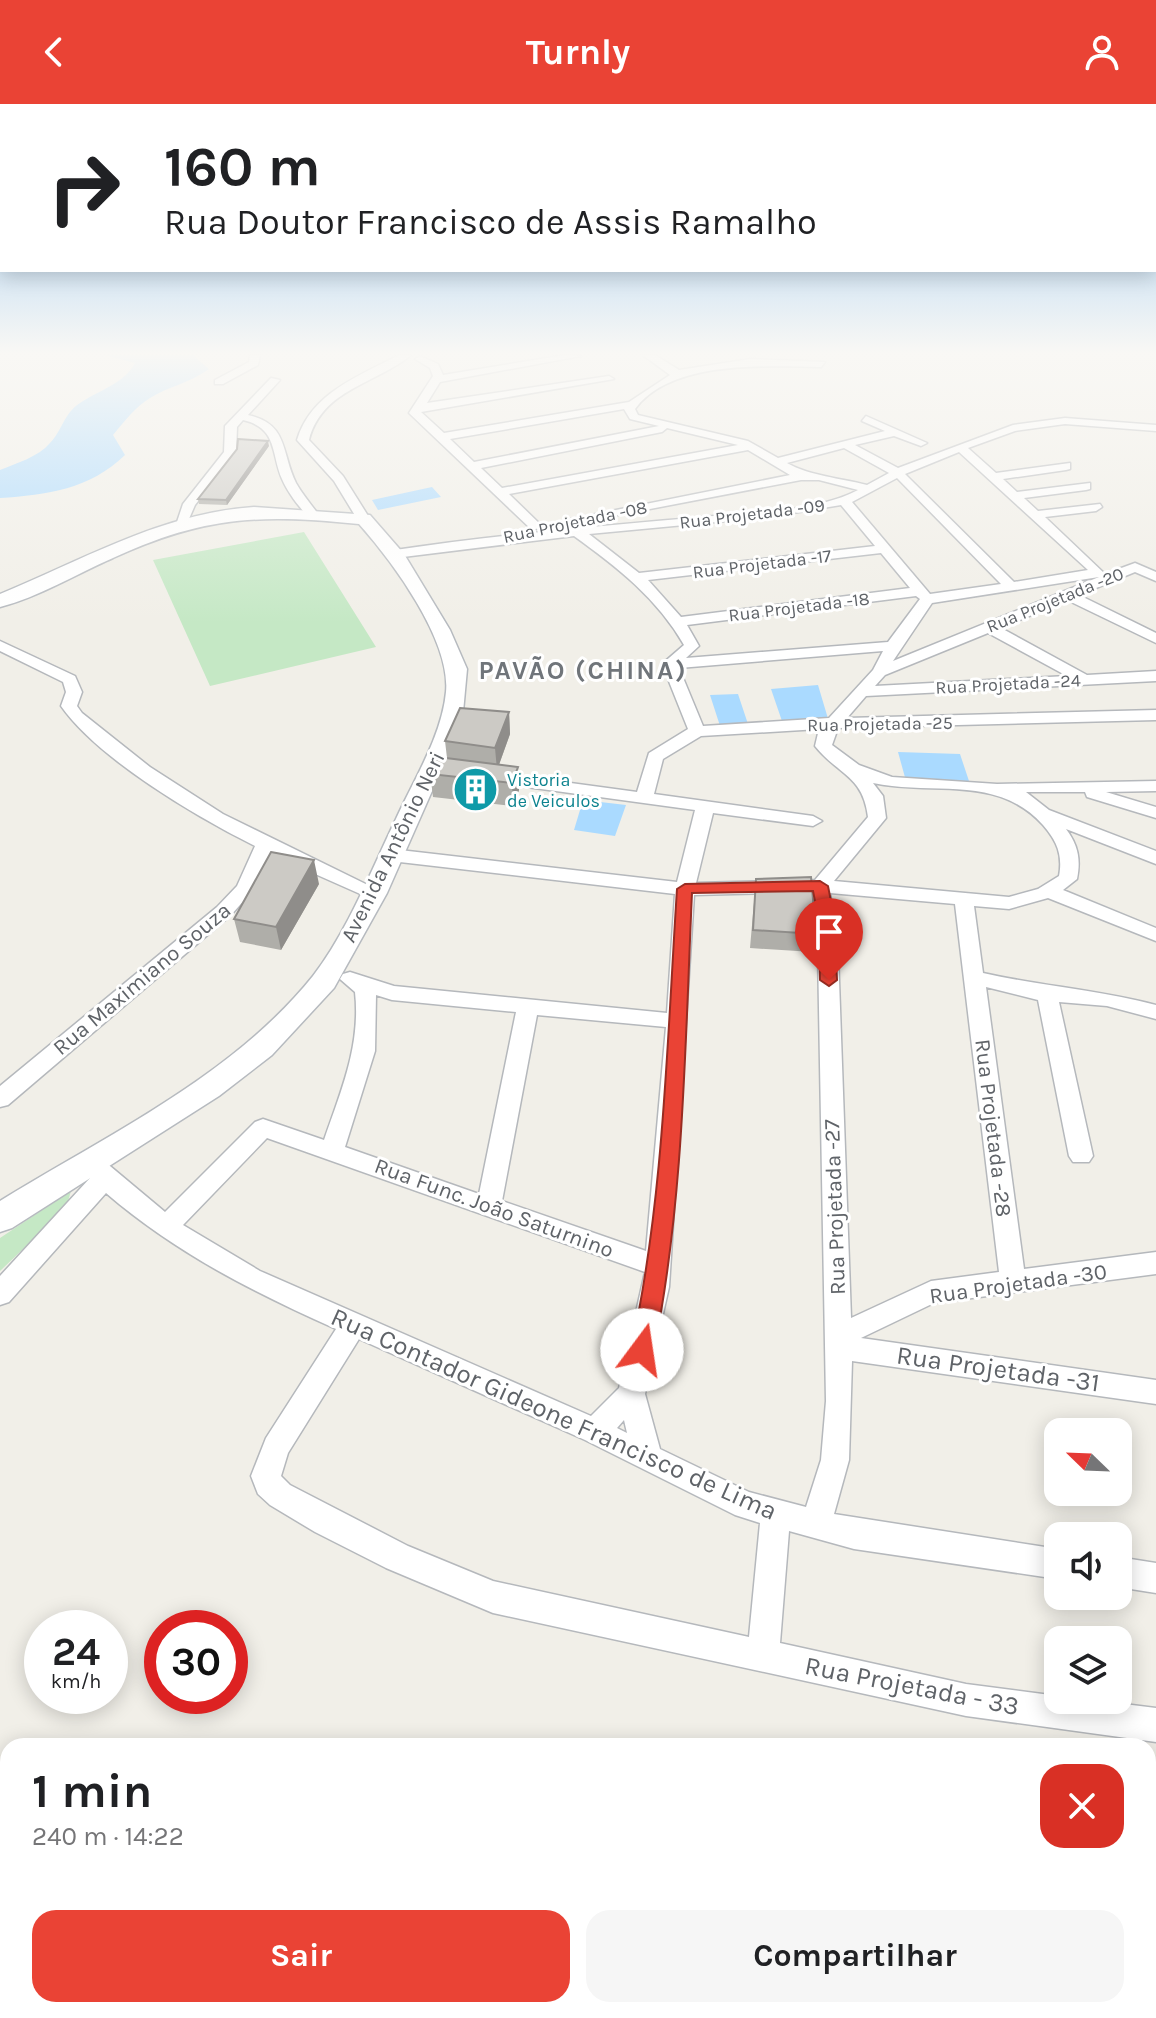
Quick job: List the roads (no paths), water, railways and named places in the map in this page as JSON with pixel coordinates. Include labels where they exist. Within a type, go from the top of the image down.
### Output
[{"type":"street","points":[[180,525],[189,504],[230,452],[230,444]]},
{"type":"street","points":[[280,444],[281,466],[286,478],[312,514]]},
{"type":"street","points":[[307,444],[344,486],[364,519]]},
{"type":"street","points":[[446,444],[537,527]]},
{"type":"street","points":[[471,466],[582,444]]},
{"type":"street","points":[[745,444],[780,461],[801,476],[819,476],[869,489]]},
{"type":"street","points":[[780,461],[837,444]]},
{"type":"street","points":[[845,444],[897,472],[1011,586]]},
{"type":"street","name":"Rua Projetada -09","points":[[519,537],[734,518],[844,501],[897,472],[967,444]]},
{"type":"street","points":[[500,492],[752,446]]},
{"type":"street","points":[[960,447],[1099,573]]},
{"type":"street","points":[[993,477],[1066,466]]},
{"type":"street","name":"Rua Projetada -08","points":[[395,554],[519,537],[537,527],[801,476]]},
{"type":"street","points":[[1014,496],[1086,486]]},
{"type":"street","points":[[844,501],[923,595],[880,672]]},
{"type":"street","points":[[1035,515],[1096,507]]},
{"type":"street","points":[[0,601],[180,525],[239,513],[312,514],[364,519]]},
{"type":"street","name":"Avenida Antônio Neri","points":[[0,1218],[97,1170],[261,1048],[303,1007],[342,976],[391,855],[439,771],[457,693],[457,669],[440,630],[395,554],[364,519]]},
{"type":"street","points":[[576,531],[639,577],[680,622],[692,646],[670,664]]},
{"type":"street","name":"Rua Projetada -17","points":[[639,577],[884,549]]},
{"type":"street","points":[[1135,567],[1156,577]]},
{"type":"street","name":"Rua Projetada -20","points":[[923,595],[1011,586],[1135,567]]},
{"type":"street","name":"Rua Projetada -20","points":[[834,723],[880,672],[1135,567]]},
{"type":"street","name":"Rua Projetada -18","points":[[680,622],[923,595]]},
{"type":"street","points":[[1067,595],[1156,639]]},
{"type":"street","points":[[989,627],[1084,680]]},
{"type":"street","points":[[0,645],[70,679],[74,692],[69,706],[76,716],[184,801],[265,844],[374,893]]},
{"type":"street","points":[[670,664],[893,646]]},
{"type":"street","points":[[670,664],[697,731]]},
{"type":"street","name":"Rua Projetada -24","points":[[860,692],[1156,676]]},
{"type":"street","name":"Rua Projetada -25","points":[[644,799],[655,757],[697,731],[834,723],[1156,715]]},
{"type":"street","points":[[820,886],[877,818],[874,796],[853,769],[823,746],[826,731],[834,723]]},
{"type":"street","points":[[853,769],[902,784],[978,787],[1156,786]]},
{"type":"street","points":[[471,775],[813,821]]},
{"type":"street","points":[[391,855],[685,889],[820,886],[1009,903],[1047,892],[1068,879],[1072,862],[1069,846],[1042,813],[1020,796],[978,787]]},
{"type":"street","points":[[1073,787],[1156,813]]},
{"type":"street","points":[[595,1431],[631,1394],[652,1315],[685,889],[705,807]]},
{"type":"street","points":[[1042,813],[1156,858]]},
{"type":"street","name":"Rua Maximiano Souza","points":[[0,1099],[224,911],[245,888],[265,844]]},
{"type":"street","name":"Rua Projetada -27","points":[[815,1526],[835,1460],[839,1341],[828,952],[820,886]]},
{"type":"street","points":[[1047,892],[1156,935]]},
{"type":"street","name":"Rua Projetada -28","points":[[964,899],[1013,1281]]},
{"type":"street","points":[[342,976],[392,993],[677,1021]]},
{"type":"street","points":[[332,1151],[362,1058],[370,1020],[365,989],[342,976]]},
{"type":"street","points":[[975,977],[1047,994],[1107,999],[1156,1012]]},
{"type":"street","points":[[1047,994],[1081,1156]]},
{"type":"street","points":[[489,1206],[528,1006]]},
{"type":"street","name":"Rua Func. João Saturnino","points":[[166,1226],[263,1128],[656,1265]]},
{"type":"street","points":[[0,1294],[97,1170]]},
{"type":"street","name":"Rua Contador Gideone Francisco de Lima","points":[[97,1170],[203,1253],[251,1279],[595,1431],[745,1505],[815,1526],[1044,1562]]},
{"type":"street","name":"Rua Projetada -30","points":[[839,1341],[931,1292],[1156,1263]]},
{"type":"street","name":"Rua Projetada - 33","points":[[353,1325],[268,1462],[268,1484],[280,1495],[397,1557],[493,1597],[763,1657],[966,1700],[1156,1725]]},
{"type":"street","name":"Rua Projetada -31","points":[[839,1341],[1156,1392]]},
{"type":"street","points":[[631,1394],[648,1457]]},
{"type":"street","points":[[763,1657],[776,1514]]},
{"type":"street","points":[[1132,1574],[1156,1578]]},
{"type":"water","points":[[48,444],[119,444],[125,455],[82,483],[51,492],[0,498],[0,470]]},
{"type":"water","points":[[432,487],[441,497],[378,510],[372,500]]},
{"type":"water","points":[[818,685],[829,722],[783,724],[771,689]]},
{"type":"water","points":[[738,694],[749,727],[721,729],[710,695]]},
{"type":"water","points":[[898,752],[960,754],[970,784],[906,781]]},
{"type":"water","points":[[583,800],[626,805],[615,836],[574,830]]},
{"type":"place","name":"Vistoria de Veiculos","points":[[476,790]]},
{"type":"district","name":"PAVÃO (CHINA)","points":[[583,670]]}]
